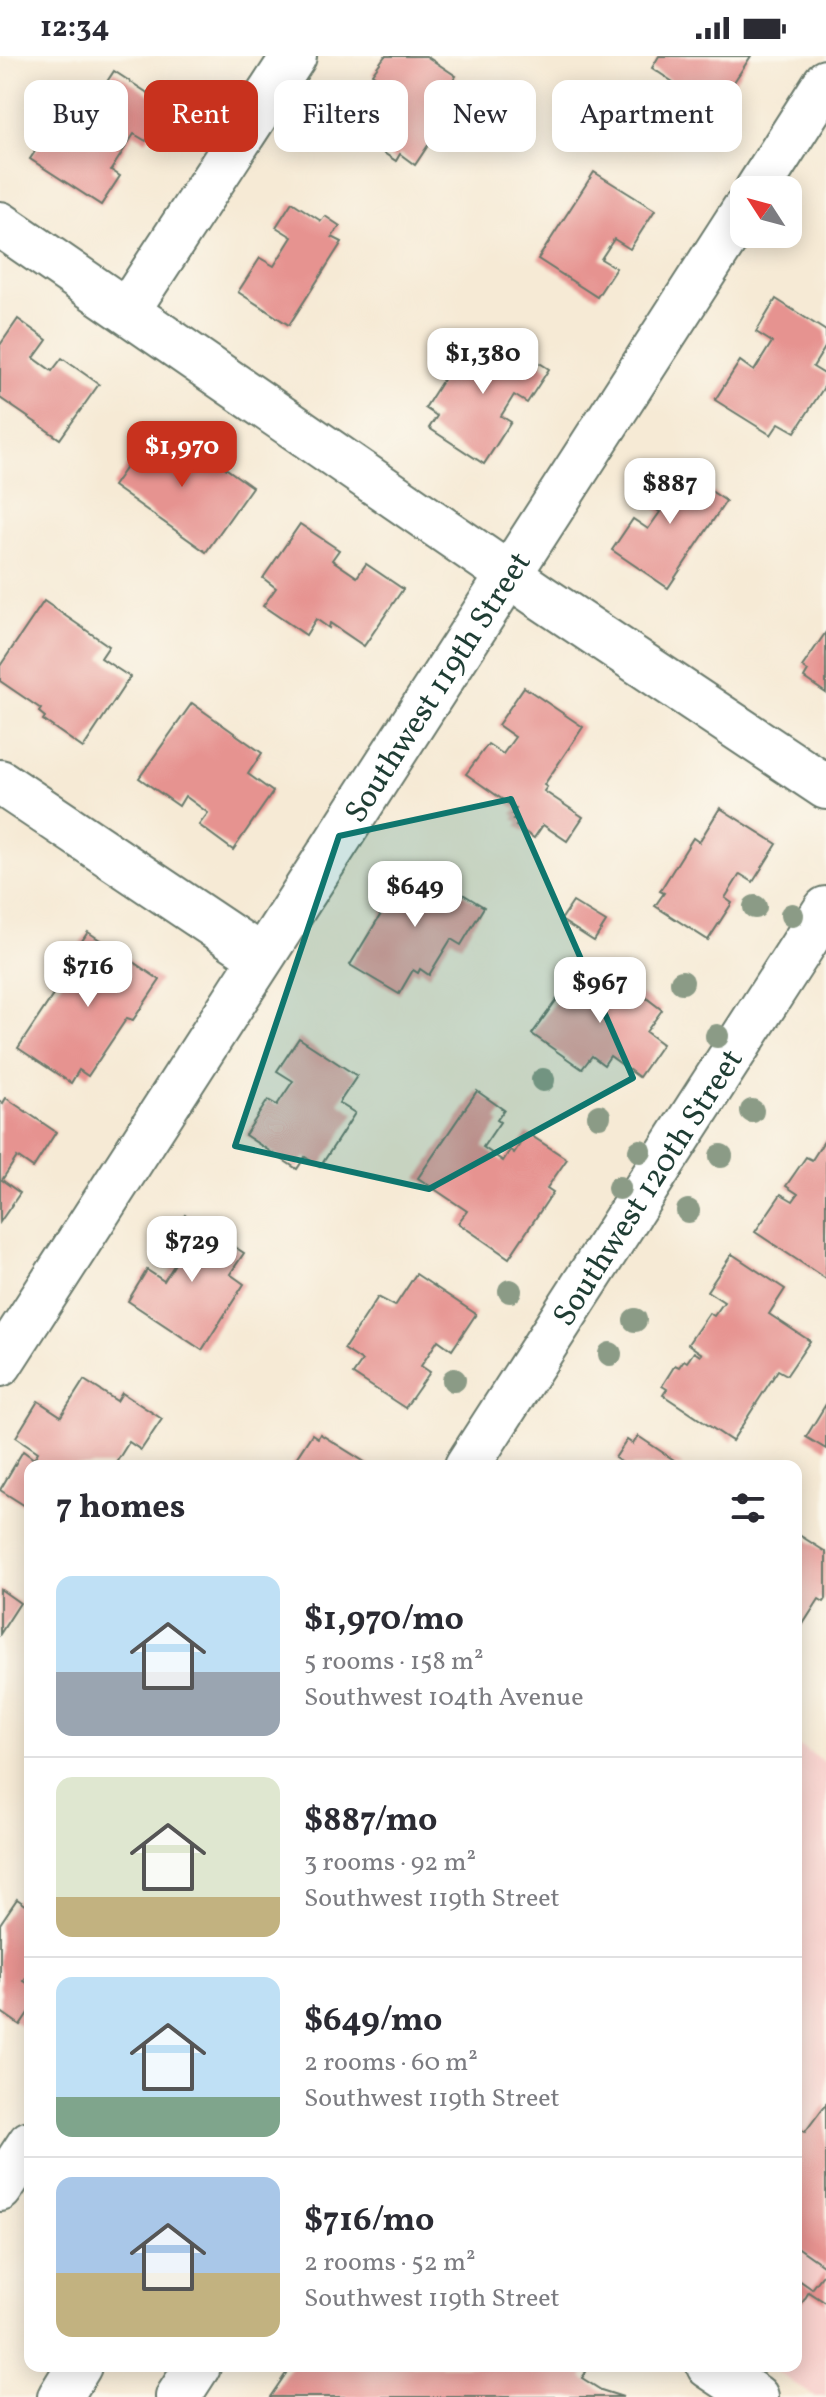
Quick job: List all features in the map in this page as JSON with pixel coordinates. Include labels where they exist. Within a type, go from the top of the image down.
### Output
[{"type":"street","points":[[127,311],[294,56]]},
{"type":"street","points":[[766,176],[826,82]]},
{"type":"street","points":[[0,224],[509,575],[826,787]]},
{"type":"street","name":"Southwest 119th Street","points":[[0,1364],[730,232]]},
{"type":"street","points":[[0,782],[261,957]]},
{"type":"street","name":"Southwest 120th Street","points":[[471,1460],[826,909]]},
{"type":"street","points":[[0,2189],[24,2152]]},
{"type":"street","points":[[60,2397],[75,2372]]},
{"type":"street","points":[[178,2397],[194,2372]]},
{"type":"highlighted area","points":[[511,799],[633,1078],[429,1189],[235,1146],[339,836]]},
{"type":"shaded area","points":[[802,1748],[826,1763],[826,2397],[815,2397],[777,2372],[802,2372]]},
{"type":"building","points":[[385,56],[426,56],[456,76],[453,80],[424,80],[424,151],[415,165],[400,154],[396,161],[382,152],[408,152],[408,80],[374,80],[376,77],[372,74]]},
{"type":"building","points":[[659,56],[751,56],[735,80],[670,80],[652,68]]},
{"type":"building","points":[[114,71],[128,80],[108,80]]},
{"type":"building","points":[[128,80],[144,91],[144,140],[134,134],[128,143]]},
{"type":"building","points":[[35,152],[122,152],[111,170],[120,176],[101,205],[30,159]]},
{"type":"building","points":[[594,172],[655,210],[630,249],[614,239],[601,259],[616,268],[597,297],[538,259]]},
{"type":"building","points":[[292,202],[321,221],[325,216],[340,226],[332,237],[342,242],[289,325],[238,292],[260,258],[274,266],[292,237],[276,227]]},
{"type":"building","points":[[776,299],[826,331],[826,346],[813,367],[826,375],[826,384],[795,432],[779,423],[771,435],[715,400],[740,361],[754,371],[772,342],[756,332]]},
{"type":"building","points":[[18,319],[47,340],[34,358],[52,371],[62,358],[99,384],[60,439],[0,398],[0,345]]},
{"type":"building","points":[[494,334],[549,369],[527,403],[514,395],[501,416],[511,422],[484,464],[429,428],[437,416],[425,408],[465,345],[481,355]]},
{"type":"building","points":[[154,427],[203,462],[206,459],[212,463],[214,460],[252,487],[206,552],[113,486]]},
{"type":"building","points":[[669,463],[726,501],[668,588],[612,550],[633,519],[648,529],[660,512],[643,502]]},
{"type":"building","points":[[300,524],[339,550],[332,560],[357,577],[366,564],[403,589],[364,646],[330,623],[329,628],[316,619],[306,635],[263,606],[276,588],[263,578]]},
{"type":"building","points":[[44,601],[109,646],[101,658],[130,677],[83,748],[43,720],[45,717],[39,712],[41,709],[0,681],[0,666]]},
{"type":"building","points":[[826,632],[826,693],[804,678],[808,671],[802,667]]},
{"type":"building","points":[[524,687],[583,727],[544,785],[547,787],[544,791],[583,817],[567,841],[543,825],[534,838],[516,826],[519,822],[513,819],[516,816],[512,814],[516,809],[466,774],[488,744],[503,754],[515,737],[498,725]]},
{"type":"building","points":[[192,703],[262,753],[248,774],[273,792],[233,850],[199,825],[208,813],[185,796],[179,806],[139,778]]},
{"type":"building","points":[[720,808],[777,844],[753,882],[740,874],[725,898],[732,903],[708,940],[655,906],[664,893],[660,891],[693,838],[699,842]]},
{"type":"building","points":[[412,863],[484,907],[461,945],[451,939],[429,975],[420,969],[418,973],[413,970],[399,994],[350,965]]},
{"type":"building","points":[[573,902],[606,922],[594,941],[561,920]]},
{"type":"building","points":[[88,932],[160,980],[133,1020],[127,1018],[88,1076],[79,1070],[71,1083],[18,1048],[69,971],[64,968]]},
{"type":"building","points":[[580,967],[633,1004],[641,994],[662,1010],[646,1032],[662,1044],[639,1077],[610,1056],[604,1065],[592,1056],[582,1069],[532,1034]]},
{"type":"building","points":[[299,1038],[357,1076],[339,1103],[355,1113],[320,1167],[305,1157],[297,1169],[245,1135],[268,1100],[277,1105],[293,1081],[277,1071]]},
{"type":"building","points":[[477,1091],[504,1110],[497,1120],[500,1122],[483,1147],[503,1161],[510,1150],[514,1153],[527,1133],[567,1159],[547,1188],[553,1192],[509,1258],[458,1223],[467,1211],[418,1178]]},
{"type":"building","points":[[6,1098],[56,1132],[33,1168],[17,1157],[2,1180],[20,1193],[0,1222],[0,1101],[3,1103]]},
{"type":"building","points":[[826,1138],[826,1279],[755,1232],[781,1194],[793,1201],[798,1194],[786,1186],[806,1157],[812,1160]]},
{"type":"building","points":[[185,1215],[244,1253],[230,1274],[244,1284],[202,1350],[128,1301],[147,1270],[164,1281],[178,1259],[163,1249]]},
{"type":"building","points":[[732,1254],[785,1289],[769,1314],[810,1341],[787,1375],[778,1370],[732,1441],[663,1395],[667,1389],[662,1386],[675,1365],[679,1367],[684,1360],[687,1362],[694,1352],[700,1356],[702,1354],[688,1344],[709,1313],[714,1316],[724,1302],[707,1291]]},
{"type":"building","points":[[416,1274],[476,1314],[452,1350],[438,1340],[421,1366],[430,1372],[405,1408],[353,1374],[362,1361],[344,1349],[378,1297],[395,1306]]},
{"type":"building","points":[[84,1380],[117,1401],[122,1393],[162,1419],[141,1450],[129,1442],[118,1460],[24,1460],[24,1505],[0,1490],[23,1451],[34,1459],[38,1452],[16,1437],[38,1401],[61,1416]]},
{"type":"building","points":[[826,1404],[826,1449],[806,1437]]},
{"type":"building","points":[[312,1434],[318,1438],[320,1434],[361,1460],[295,1460]]},
{"type":"building","points":[[638,1436],[674,1460],[615,1458],[627,1440],[633,1444]]},
{"type":"building","points":[[802,1537],[826,1552],[826,1599],[824,1602],[819,1599],[802,1626]]},
{"type":"building","points":[[0,1589],[20,1603],[0,1634]]},
{"type":"building","points":[[17,1899],[24,1904],[24,2019],[20,2025],[0,2011],[0,1924]]},
{"type":"building","points":[[826,2104],[826,2267],[802,2250],[802,2130],[805,2132]]},
{"type":"building","points":[[826,2271],[826,2303],[809,2292],[802,2303],[802,2282],[812,2289]]},
{"type":"building","points":[[287,2372],[586,2372],[582,2378],[601,2390],[623,2397],[270,2397]]}]
